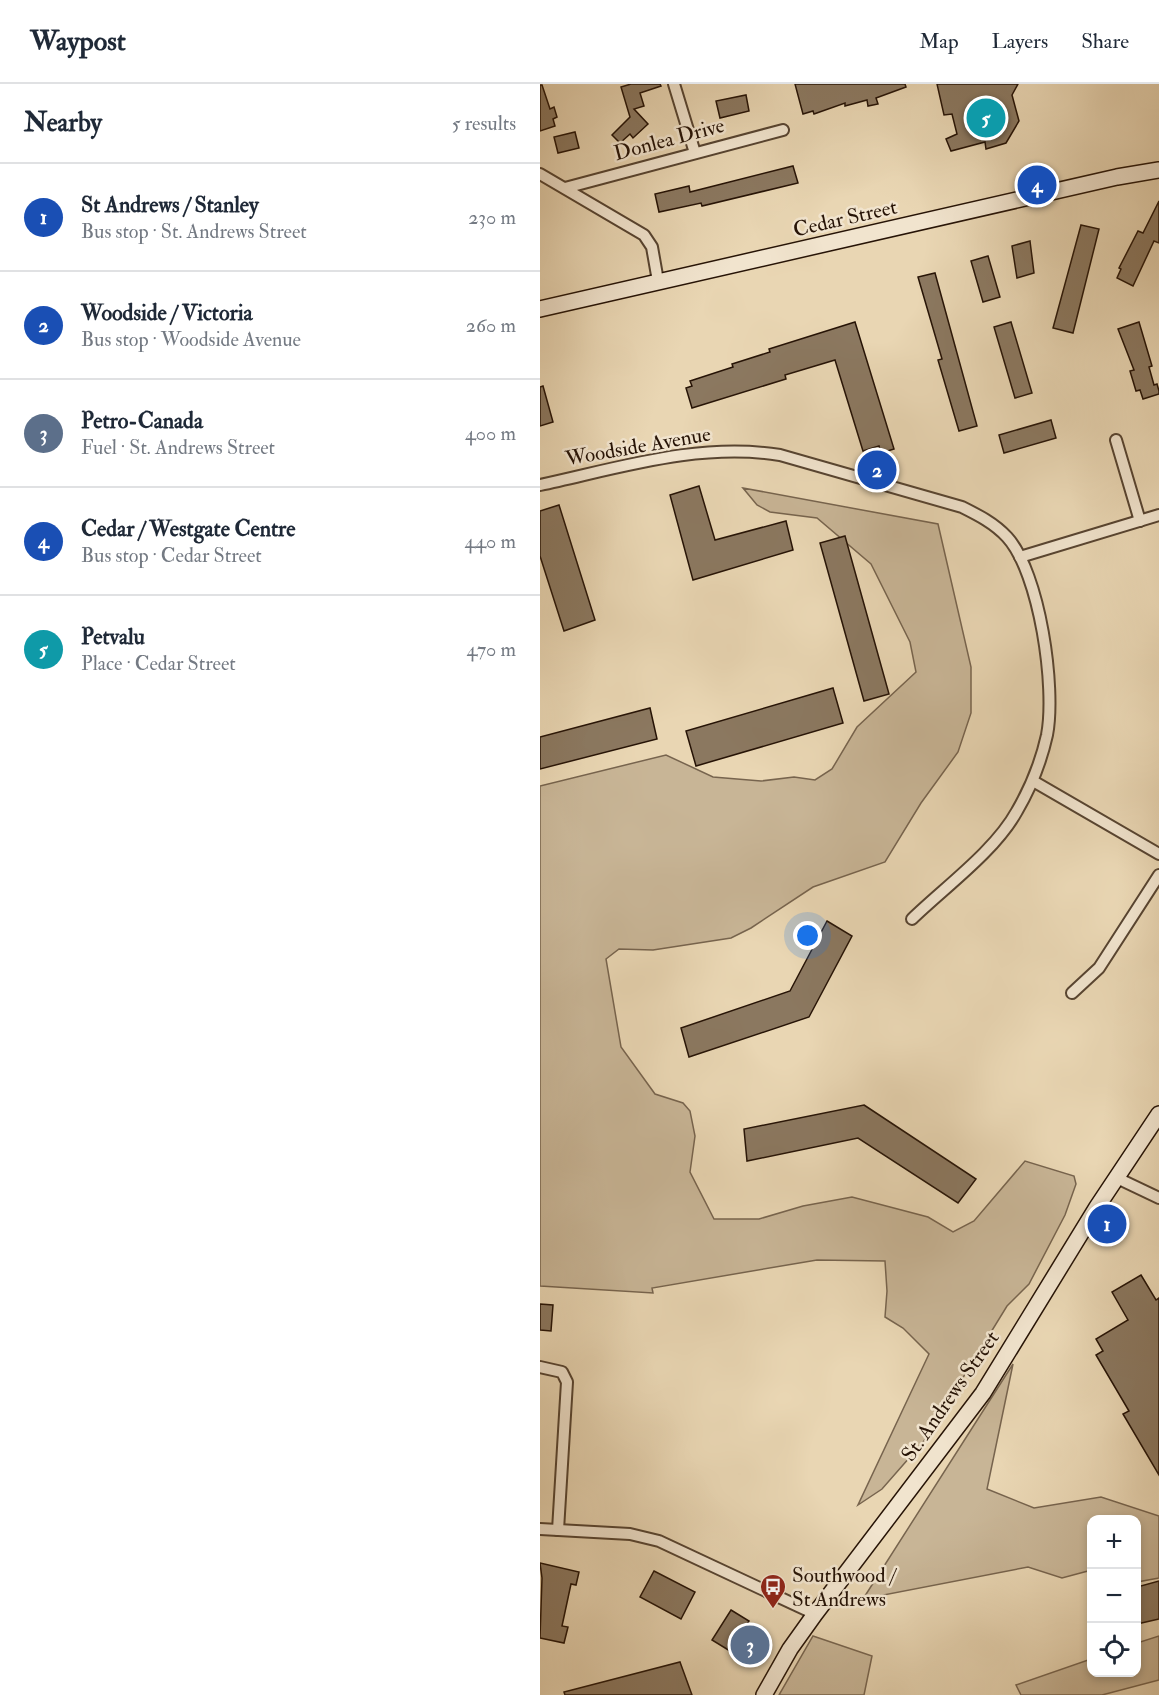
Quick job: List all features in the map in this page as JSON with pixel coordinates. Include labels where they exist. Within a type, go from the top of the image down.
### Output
[{"type":"main road","name":"Cedar Street","points":[[540,309],[1110,178],[1159,170]]},
{"type":"main road","name":"St. Andrews Street","points":[[764,1695],[790,1649],[815,1614],[983,1393],[1159,1114]]},
{"type":"street","points":[[674,84],[695,153]]},
{"type":"street","name":"Donlea Drive","points":[[565,188],[783,130]]},
{"type":"street","points":[[540,174],[644,235],[652,247],[658,281]]},
{"type":"street","points":[[1116,440],[1140,520]]},
{"type":"street","name":"Woodside Avenue","points":[[540,485],[686,454],[753,451],[780,455],[962,507],[995,526],[1008,538],[1020,557],[1036,602],[1049,668],[1047,733],[1033,781],[1016,814],[993,843],[912,919]]},
{"type":"street","points":[[1020,557],[1159,515]]},
{"type":"street","points":[[1033,781],[1159,854]]},
{"type":"street","points":[[1072,993],[1099,968],[1159,875]]},
{"type":"street","points":[[1117,1178],[1159,1198]]},
{"type":"street","points":[[540,1367],[562,1372],[567,1382],[558,1530]]},
{"type":"street","points":[[540,1529],[630,1534],[658,1540],[815,1614]]},
{"type":"shaded area","points":[[743,488],[938,524],[971,667],[971,713],[958,752],[921,803],[885,862],[813,887],[751,928],[731,938],[653,950],[619,949],[606,959],[621,1047],[655,1094],[683,1103],[690,1111],[695,1136],[690,1172],[714,1219],[759,1219],[803,1206],[852,1197],[928,1217],[953,1232],[974,1221],[1025,1161],[1074,1176],[1076,1184],[1065,1215],[1029,1284],[1007,1306],[924,1441],[882,1489],[858,1505],[929,1354],[903,1328],[885,1317],[887,1291],[885,1261],[817,1260],[652,1288],[653,1293],[540,1286],[540,786],[666,755],[713,777],[761,781],[794,777],[815,780],[832,769],[857,727],[916,672],[910,642],[871,564],[817,518],[770,512],[757,505]]},
{"type":"shaded area","points":[[1013,1364],[987,1489],[1034,1508],[1101,1497],[1159,1516],[1159,1578],[1141,1581],[1141,1515],[1087,1515],[1087,1571],[1062,1578],[1028,1567],[863,1599]]},
{"type":"shaded area","points":[[813,1636],[872,1656],[864,1695],[779,1695]]},
{"type":"shaded area","points":[[1159,1636],[1159,1680],[1102,1695],[1021,1695],[1016,1685],[1087,1660],[1087,1677],[1141,1677],[1141,1642]]},
{"type":"building","points":[[631,84],[660,84],[661,86],[640,93],[644,106],[634,109],[648,124],[633,138],[630,134],[620,143],[612,135],[630,117],[621,87]]},
{"type":"building","points":[[795,84],[905,84],[906,87],[876,98],[878,104],[868,106],[867,100],[845,106],[845,103],[814,114],[813,111],[803,114]]},
{"type":"building","points":[[937,84],[1018,84],[1012,95],[1019,121],[1006,143],[986,149],[985,142],[951,151],[946,139],[957,134],[952,114],[944,115]]},
{"type":"building","points":[[540,85],[542,85],[550,109],[554,107],[557,117],[553,119],[555,126],[540,131]]},
{"type":"building","points":[[746,95],[749,111],[720,118],[716,101]]},
{"type":"building","points":[[575,132],[579,148],[558,153],[554,137]]},
{"type":"building","points":[[793,166],[798,183],[702,206],[701,203],[659,212],[655,194],[689,186],[690,192]]},
{"type":"building","points":[[1159,201],[1159,243],[1154,241],[1133,286],[1117,278],[1121,269],[1119,268],[1138,231],[1143,233]]},
{"type":"building","points":[[1081,225],[1099,229],[1073,333],[1053,328]]},
{"type":"building","points":[[1030,241],[1034,273],[1017,278],[1012,246]]},
{"type":"building","points":[[988,256],[1000,297],[983,302],[971,261]]},
{"type":"building","points":[[935,273],[977,426],[959,431],[938,360],[942,359],[918,277]]},
{"type":"building","points":[[855,322],[894,449],[881,453],[879,446],[863,451],[835,360],[785,375],[786,379],[692,408],[686,388],[692,386],[690,381],[733,367],[732,364],[770,352],[769,349]]},
{"type":"building","points":[[1011,322],[1032,393],[1015,398],[994,327]]},
{"type":"building","points":[[1139,322],[1152,366],[1149,367],[1154,385],[1157,384],[1159,391],[1159,394],[1143,399],[1140,390],[1136,391],[1130,371],[1134,370],[1118,329]]},
{"type":"building","points":[[543,386],[553,422],[540,426],[540,387]]},
{"type":"building","points":[[1051,420],[1056,438],[1004,453],[999,435]]},
{"type":"building","points":[[699,486],[715,540],[786,521],[793,550],[693,580],[670,495]]},
{"type":"building","points":[[559,505],[595,620],[564,631],[540,556],[540,511]]},
{"type":"building","points":[[845,536],[889,694],[864,701],[820,543]]},
{"type":"building","points":[[833,688],[843,723],[696,766],[686,731]]},
{"type":"building","points":[[650,708],[657,739],[540,769],[540,737]]},
{"type":"building","points":[[827,921],[852,936],[809,1017],[689,1057],[681,1028],[790,991]]},
{"type":"building","points":[[864,1105],[976,1179],[958,1203],[858,1138],[747,1161],[744,1129]]},
{"type":"building","points":[[1141,1275],[1156,1300],[1159,1298],[1159,1475],[1123,1414],[1129,1411],[1096,1355],[1103,1351],[1096,1339],[1128,1320],[1112,1292]]},
{"type":"building","points":[[540,1304],[553,1305],[551,1331],[540,1330]]},
{"type":"building","points":[[540,1563],[579,1572],[576,1585],[571,1584],[562,1626],[568,1627],[564,1643],[540,1638],[542,1578]]},
{"type":"building","points":[[654,1571],[695,1592],[681,1619],[640,1597]]},
{"type":"building","points":[[1159,1581],[1159,1619],[1141,1623],[1141,1586]]},
{"type":"building","points":[[731,1610],[749,1621],[741,1634],[764,1649],[754,1664],[732,1649],[730,1651],[712,1640]]},
{"type":"building","points":[[680,1662],[692,1695],[565,1695],[564,1692]]},
{"type":"place","name":"Petvalu","points":[[986,118]]},
{"type":"place","name":"Cedar / Westgate Centre","points":[[1037,185]]},
{"type":"place","name":"Woodside / Victoria","points":[[877,470]]},
{"type":"place","name":"St Andrews / Stanley","points":[[1107,1224]]},
{"type":"place","name":"Southwood / St Andrews","points":[[773,1610]]},
{"type":"place","name":"Petro-Canada","points":[[750,1645]]}]
